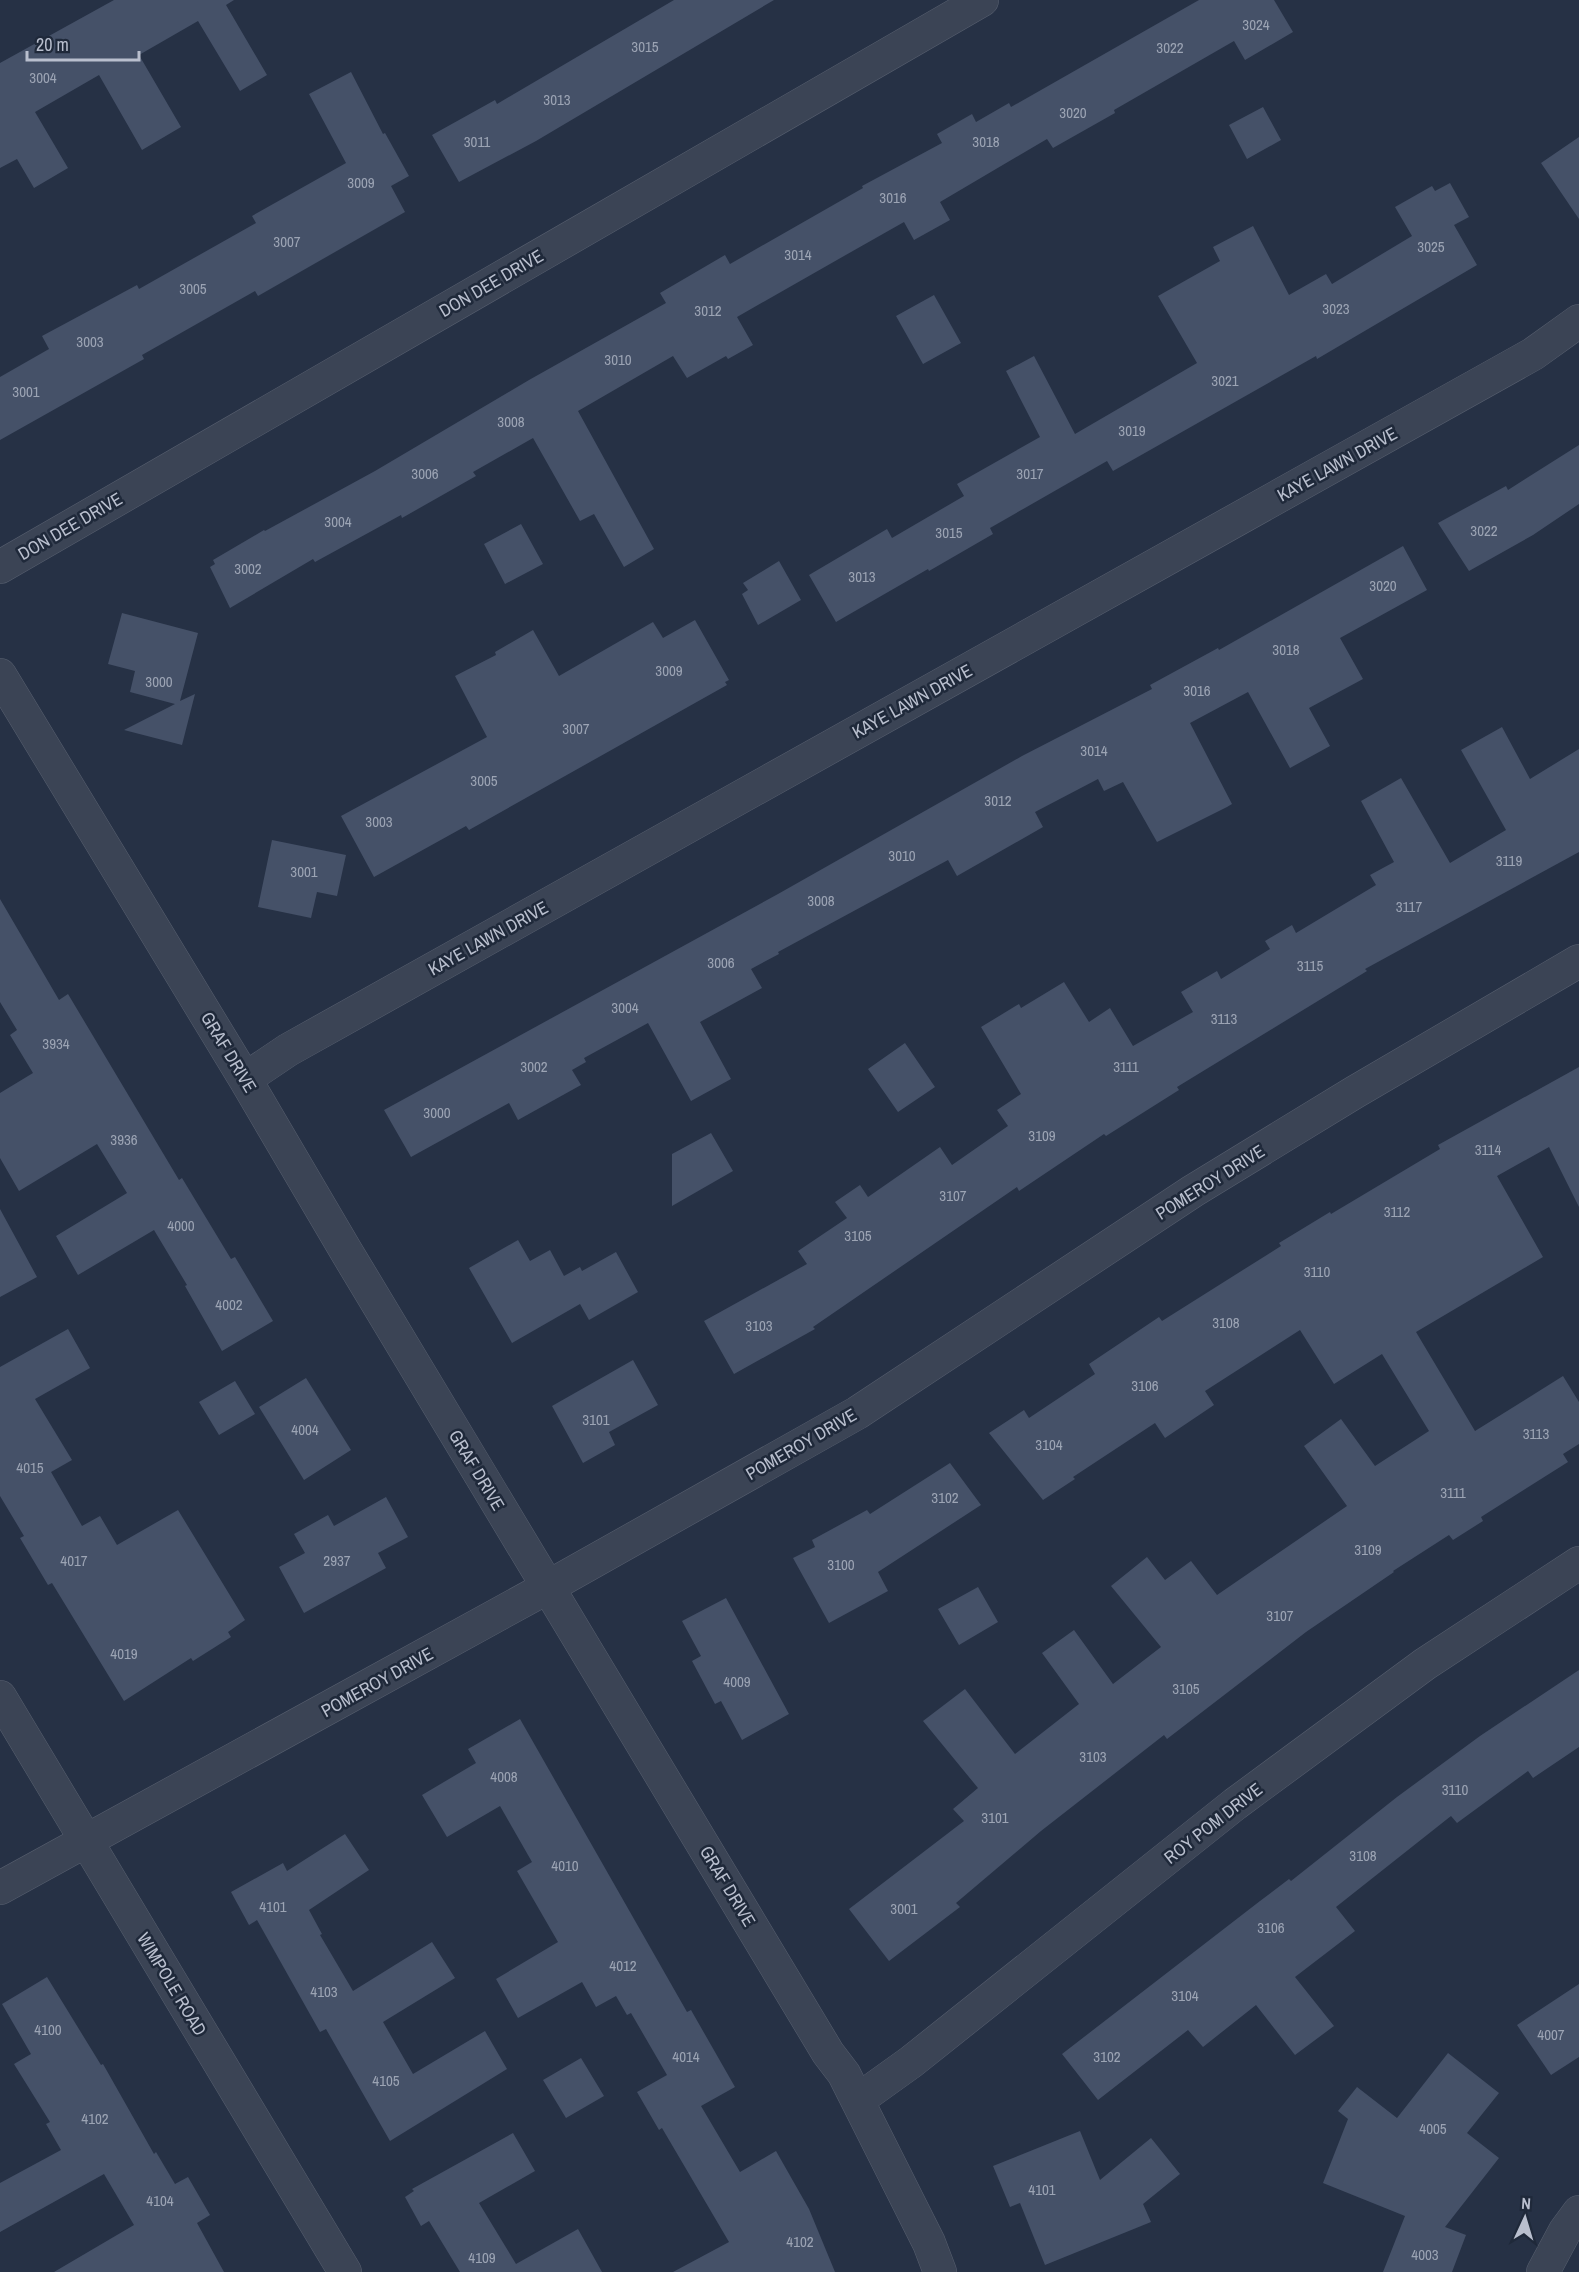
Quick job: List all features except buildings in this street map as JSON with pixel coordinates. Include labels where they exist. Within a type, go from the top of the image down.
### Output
[{"type":"street","name":"DON DEE DRIVE","points":[[0,567],[982,0]]},
{"type":"street","name":"KAYE LAWN DRIVE","points":[[245,1079],[288,1050],[1533,354],[1579,321]]},
{"type":"street","name":"GRAF DRIVE","points":[[0,675],[245,1079],[822,2043],[844,2074],[929,2243],[940,2272]]},
{"type":"street","name":"POMEROY DRIVE","points":[[0,1888],[548,1587],[857,1413],[1193,1191],[1355,1092],[1579,961]]},
{"type":"street","name":"ROY POM DRIVE","points":[[858,2100],[911,2062],[1235,1804],[1425,1664],[1579,1563]]},
{"type":"street","name":"WIMPOLE ROAD","points":[[0,1697],[345,2272]]},
{"type":"street","points":[[1543,2272],[1565,2231],[1579,2212]]}]
